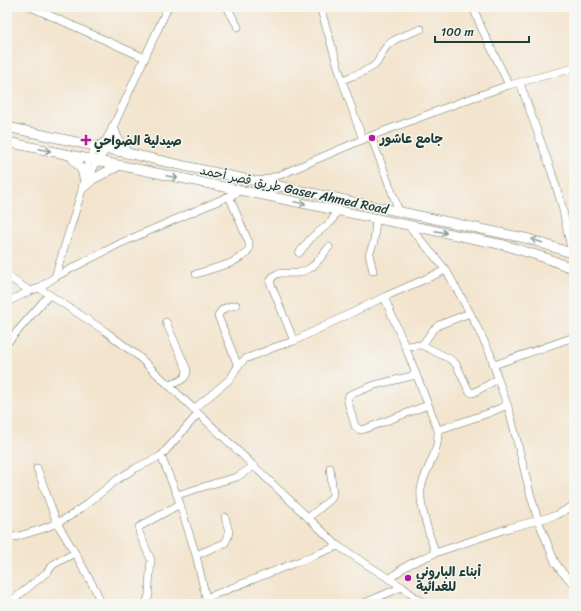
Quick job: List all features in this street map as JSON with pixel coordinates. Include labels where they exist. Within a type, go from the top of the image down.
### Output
[{"type":"main road","name":"طريق قصر أحمد Gaser Ahmed Road","points":[[7,127],[97,147],[106,144],[127,153],[529,239],[573,253]]},
{"type":"main road","points":[[113,127],[118,140],[127,153]]},
{"type":"main road","name":"طريق قصر أحمد Gaser Ahmed Road","points":[[7,142],[504,245],[546,258],[574,269]]},
{"type":"main road","points":[[70,155],[82,170],[84,185],[118,166]]},
{"type":"street","points":[[31,7],[45,10],[145,58]]},
{"type":"street","points":[[93,160],[106,144],[168,7]]},
{"type":"street","points":[[227,7],[238,27]]},
{"type":"street","points":[[320,7],[342,80],[363,140]]},
{"type":"street","points":[[473,7],[509,85]]},
{"type":"street","points":[[342,80],[370,68],[380,59],[390,42],[421,29]]},
{"type":"street","points":[[259,182],[280,175],[370,136],[466,100],[509,85],[574,68]]},
{"type":"street","points":[[520,83],[554,180],[573,253]]},
{"type":"street","points":[[370,136],[400,211]]},
{"type":"street","points":[[54,277],[97,147]]},
{"type":"street","points":[[7,302],[39,288],[54,277],[121,243],[241,191]]},
{"type":"street","points":[[196,274],[231,263],[246,254],[250,249],[250,243],[229,196]]},
{"type":"street","points":[[298,253],[311,238],[331,222],[337,211]]},
{"type":"street","points":[[373,271],[369,254],[374,242],[376,218]]},
{"type":"street","points":[[409,226],[446,270],[490,353],[507,405],[538,520],[556,562],[570,582],[574,584]]},
{"type":"street","points":[[294,341],[270,282],[276,274],[297,273],[311,268],[329,247]]},
{"type":"street","points":[[7,538],[30,533],[57,523],[70,516],[118,479],[136,468],[161,456],[196,412],[230,379],[238,366],[245,359],[294,341],[384,297],[446,270]]},
{"type":"street","points":[[7,276],[30,291]]},
{"type":"street","points":[[39,288],[105,330],[132,351],[338,546],[402,587],[424,604]]},
{"type":"street","points":[[7,343],[49,295]]},
{"type":"street","points":[[384,297],[406,346],[438,430],[436,450],[423,483],[421,496],[424,514],[435,553]]},
{"type":"street","points":[[236,305],[224,308],[218,316],[238,366]]},
{"type":"street","points":[[422,345],[433,330],[439,326],[470,313]]},
{"type":"street","points":[[166,322],[187,375],[185,378],[169,386]]},
{"type":"street","points":[[494,365],[574,337]]},
{"type":"street","points":[[406,346],[422,345],[450,359],[456,364],[469,391],[471,392],[474,393],[498,379]]},
{"type":"street","points":[[416,375],[375,385],[349,395],[348,402],[355,426],[360,430],[365,429],[428,405]]},
{"type":"street","points":[[438,430],[489,413],[507,405]]},
{"type":"street","points":[[161,456],[180,504],[196,555],[207,601],[338,546]]},
{"type":"street","points":[[177,495],[237,477],[254,466]]},
{"type":"street","points":[[37,468],[57,523],[76,553],[96,591],[101,604]]},
{"type":"street","points":[[308,518],[331,499],[333,494],[330,468]]},
{"type":"street","points":[[146,604],[150,596],[149,585],[151,560],[139,532],[139,527],[180,504]]},
{"type":"street","points":[[389,579],[410,564],[435,553],[509,528],[557,515],[574,506]]},
{"type":"street","points":[[196,555],[225,542],[229,532],[225,517]]},
{"type":"street","points":[[8,604],[46,573],[54,564],[76,553]]},
{"type":"street","points":[[362,604],[402,587]]},
{"type":"place","name":"جامع عاشور","points":[[372,138]]},
{"type":"place","name":"صيدلية الضواحي","points":[[86,140]]},
{"type":"place","name":"أبناء البارونى للغدائية","points":[[408,578]]}]
